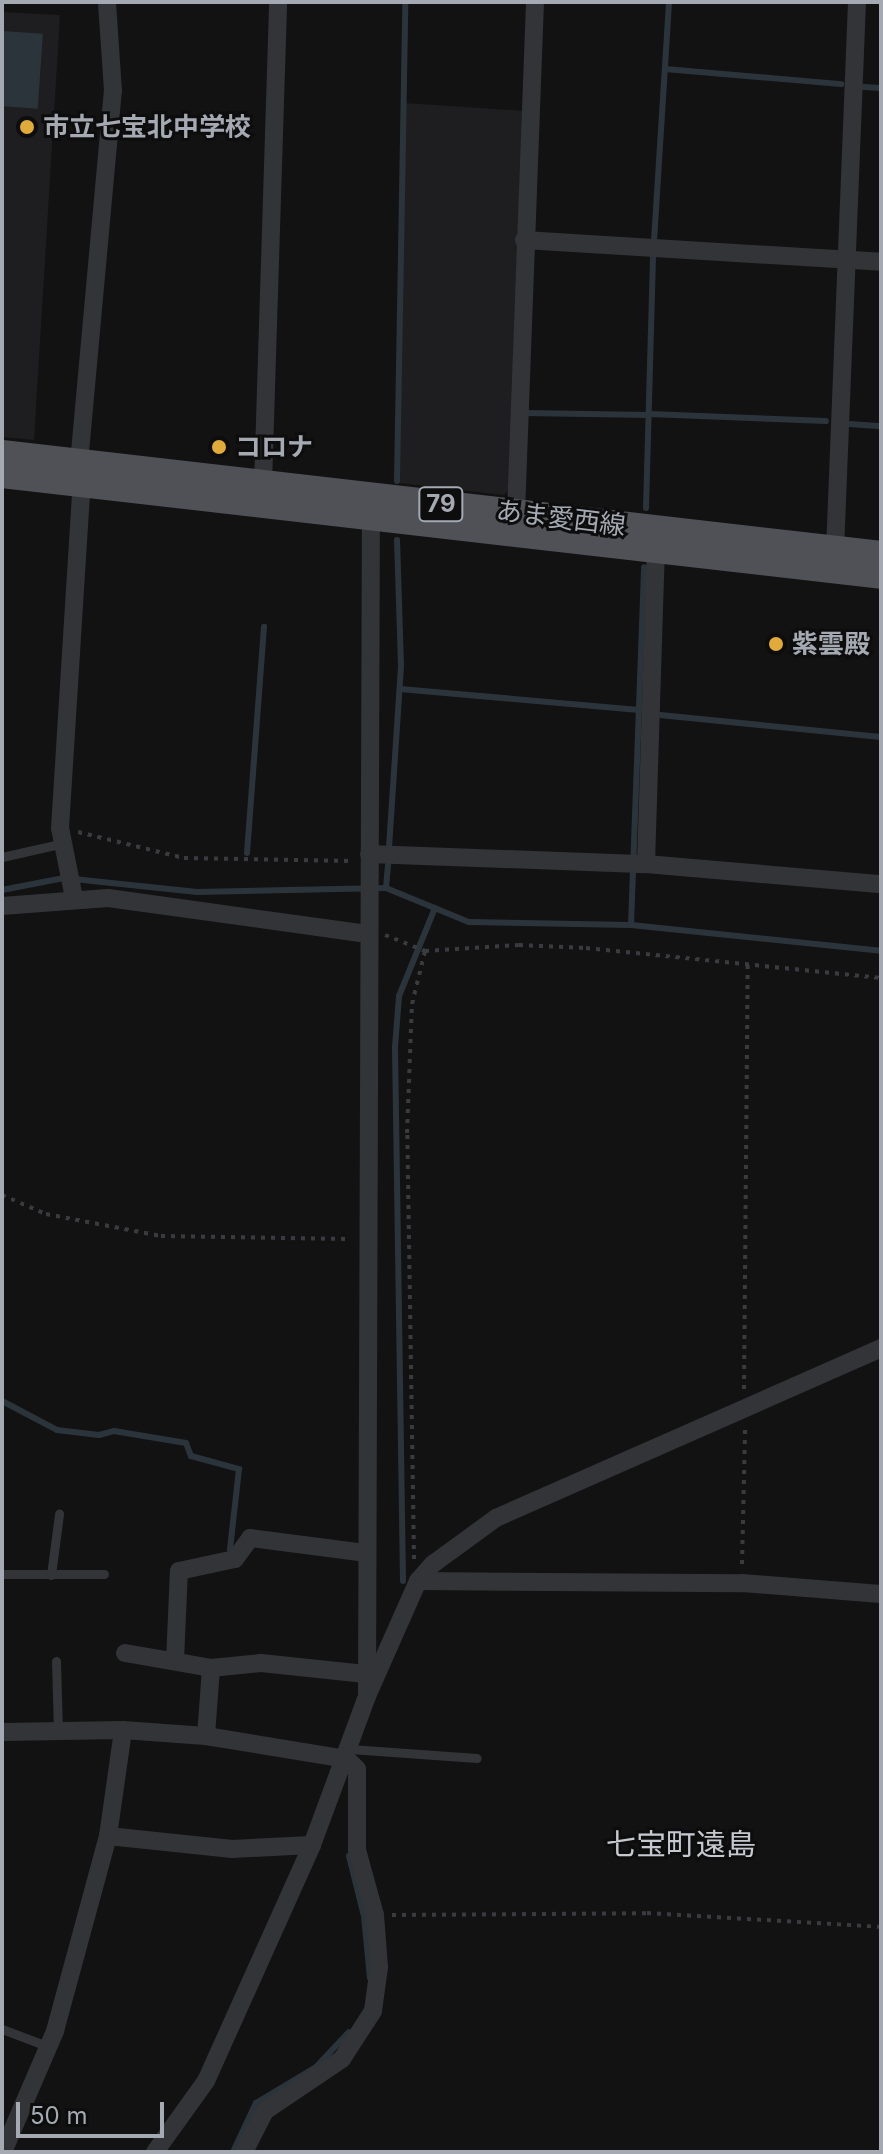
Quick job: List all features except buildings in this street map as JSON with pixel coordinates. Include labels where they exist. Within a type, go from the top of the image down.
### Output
[{"type":"main road","name":"あま愛西線","points":[[2,454],[80,473],[371,517],[881,575]]},
{"type":"main road","name":"あま愛西線","points":[[2,474],[80,473],[263,484],[881,555]]},
{"type":"street","points":[[72,884],[62,835],[80,473],[113,91],[107,2]]},
{"type":"street","points":[[263,484],[278,2]]},
{"type":"street","points":[[516,513],[535,2]]},
{"type":"street","points":[[835,550],[857,2]]},
{"type":"street","points":[[524,240],[881,262]]},
{"type":"street","points":[[367,1696],[366,1239],[371,517]]},
{"type":"street","points":[[638,864],[656,549]]},
{"type":"street","points":[[369,863],[638,864],[881,884]]},
{"type":"street","points":[[2,906],[72,884],[108,898],[368,934]]},
{"type":"street","points":[[155,2152],[206,2081],[312,1845],[367,1696],[418,1581],[466,1536],[496,1518],[881,1348]]},
{"type":"street","points":[[175,1661],[179,1571],[223,1564],[235,1559],[250,1538],[265,1536],[365,1553]]},
{"type":"street","points":[[418,1581],[742,1583],[881,1594]]},
{"type":"street","points":[[125,1653],[211,1668],[261,1663],[365,1674]]},
{"type":"street","points":[[206,1736],[211,1668]]},
{"type":"street","points":[[2,1732],[123,1730],[206,1736],[348,1754]]},
{"type":"street","points":[[3,2152],[47,2046],[108,1836],[123,1730]]},
{"type":"street","points":[[244,2152],[265,2111],[322,2076],[357,2040],[377,1996],[375,1915],[357,1850],[357,1769],[348,1754]]},
{"type":"street","points":[[108,1836],[232,1849],[312,1845]]},
{"type":"lane","points":[[2,857],[62,835]]},
{"type":"lane","points":[[51,1575],[59,1514]]},
{"type":"lane","points":[[2,1574],[104,1574]]},
{"type":"lane","points":[[56,1661],[58,1731]]},
{"type":"lane","points":[[348,1754],[477,1758]]},
{"type":"lane","points":[[2,2029],[47,2046]]},
{"type":"path","points":[[62,835],[184,858],[273,863],[369,863]]},
{"type":"path","points":[[410,943],[424,950],[519,945],[748,963],[881,978]]},
{"type":"path","points":[[418,1581],[407,1356],[411,1287],[407,1133],[412,1004],[424,950]]},
{"type":"path","points":[[742,1583],[748,963]]},
{"type":"path","points":[[2,1195],[46,1214],[161,1236],[366,1239]]},
{"type":"path","points":[[375,1915],[647,1913],[881,1927]]},
{"type":"shaded area","name":"市立七宝北中学校","points":[[2,12],[60,15],[34,440],[2,437]]},
{"type":"shaded area","points":[[2,31],[43,34],[38,109],[2,106]]},
{"type":"shaded area","points":[[404,103],[526,111],[512,486],[504,495],[399,483]]},
{"type":"waterway","points":[[397,481],[405,2]]},
{"type":"waterway","points":[[654,241],[669,2]]},
{"type":"waterway","points":[[665,69],[841,84]]},
{"type":"waterway","points":[[864,87],[881,88]]},
{"type":"waterway","points":[[646,508],[653,257]]},
{"type":"waterway","points":[[526,413],[649,415]]},
{"type":"waterway","points":[[649,414],[826,421]]},
{"type":"waterway","points":[[850,424],[881,426]]},
{"type":"waterway","points":[[389,847],[401,666],[397,540]]},
{"type":"waterway","points":[[631,925],[644,567]]},
{"type":"waterway","points":[[247,853],[264,627]]},
{"type":"waterway","points":[[400,689],[639,710]]},
{"type":"waterway","points":[[660,715],[881,737]]},
{"type":"waterway","points":[[386,888],[388,863]]},
{"type":"waterway","points":[[2,890],[64,878],[197,892],[386,888],[469,922],[631,925],[881,951]]},
{"type":"waterway","points":[[403,1581],[395,1047],[399,996],[435,908]]},
{"type":"waterway","points":[[2,1401],[57,1430],[99,1435],[114,1431],[186,1443],[191,1456],[239,1469],[230,1549]]},
{"type":"waterway","points":[[349,1856],[364,1916],[370,1978]]},
{"type":"waterway","points":[[233,2152],[256,2103],[316,2067],[349,2032]]},
{"type":"place","name":"市立七宝北中学校","points":[[27,127]]},
{"type":"place","name":"コロナ","points":[[219,447]]},
{"type":"place","name":"紫雲殿","points":[[776,644]]},
{"type":"district","name":"七宝町遠島","points":[[681,1844]]}]
